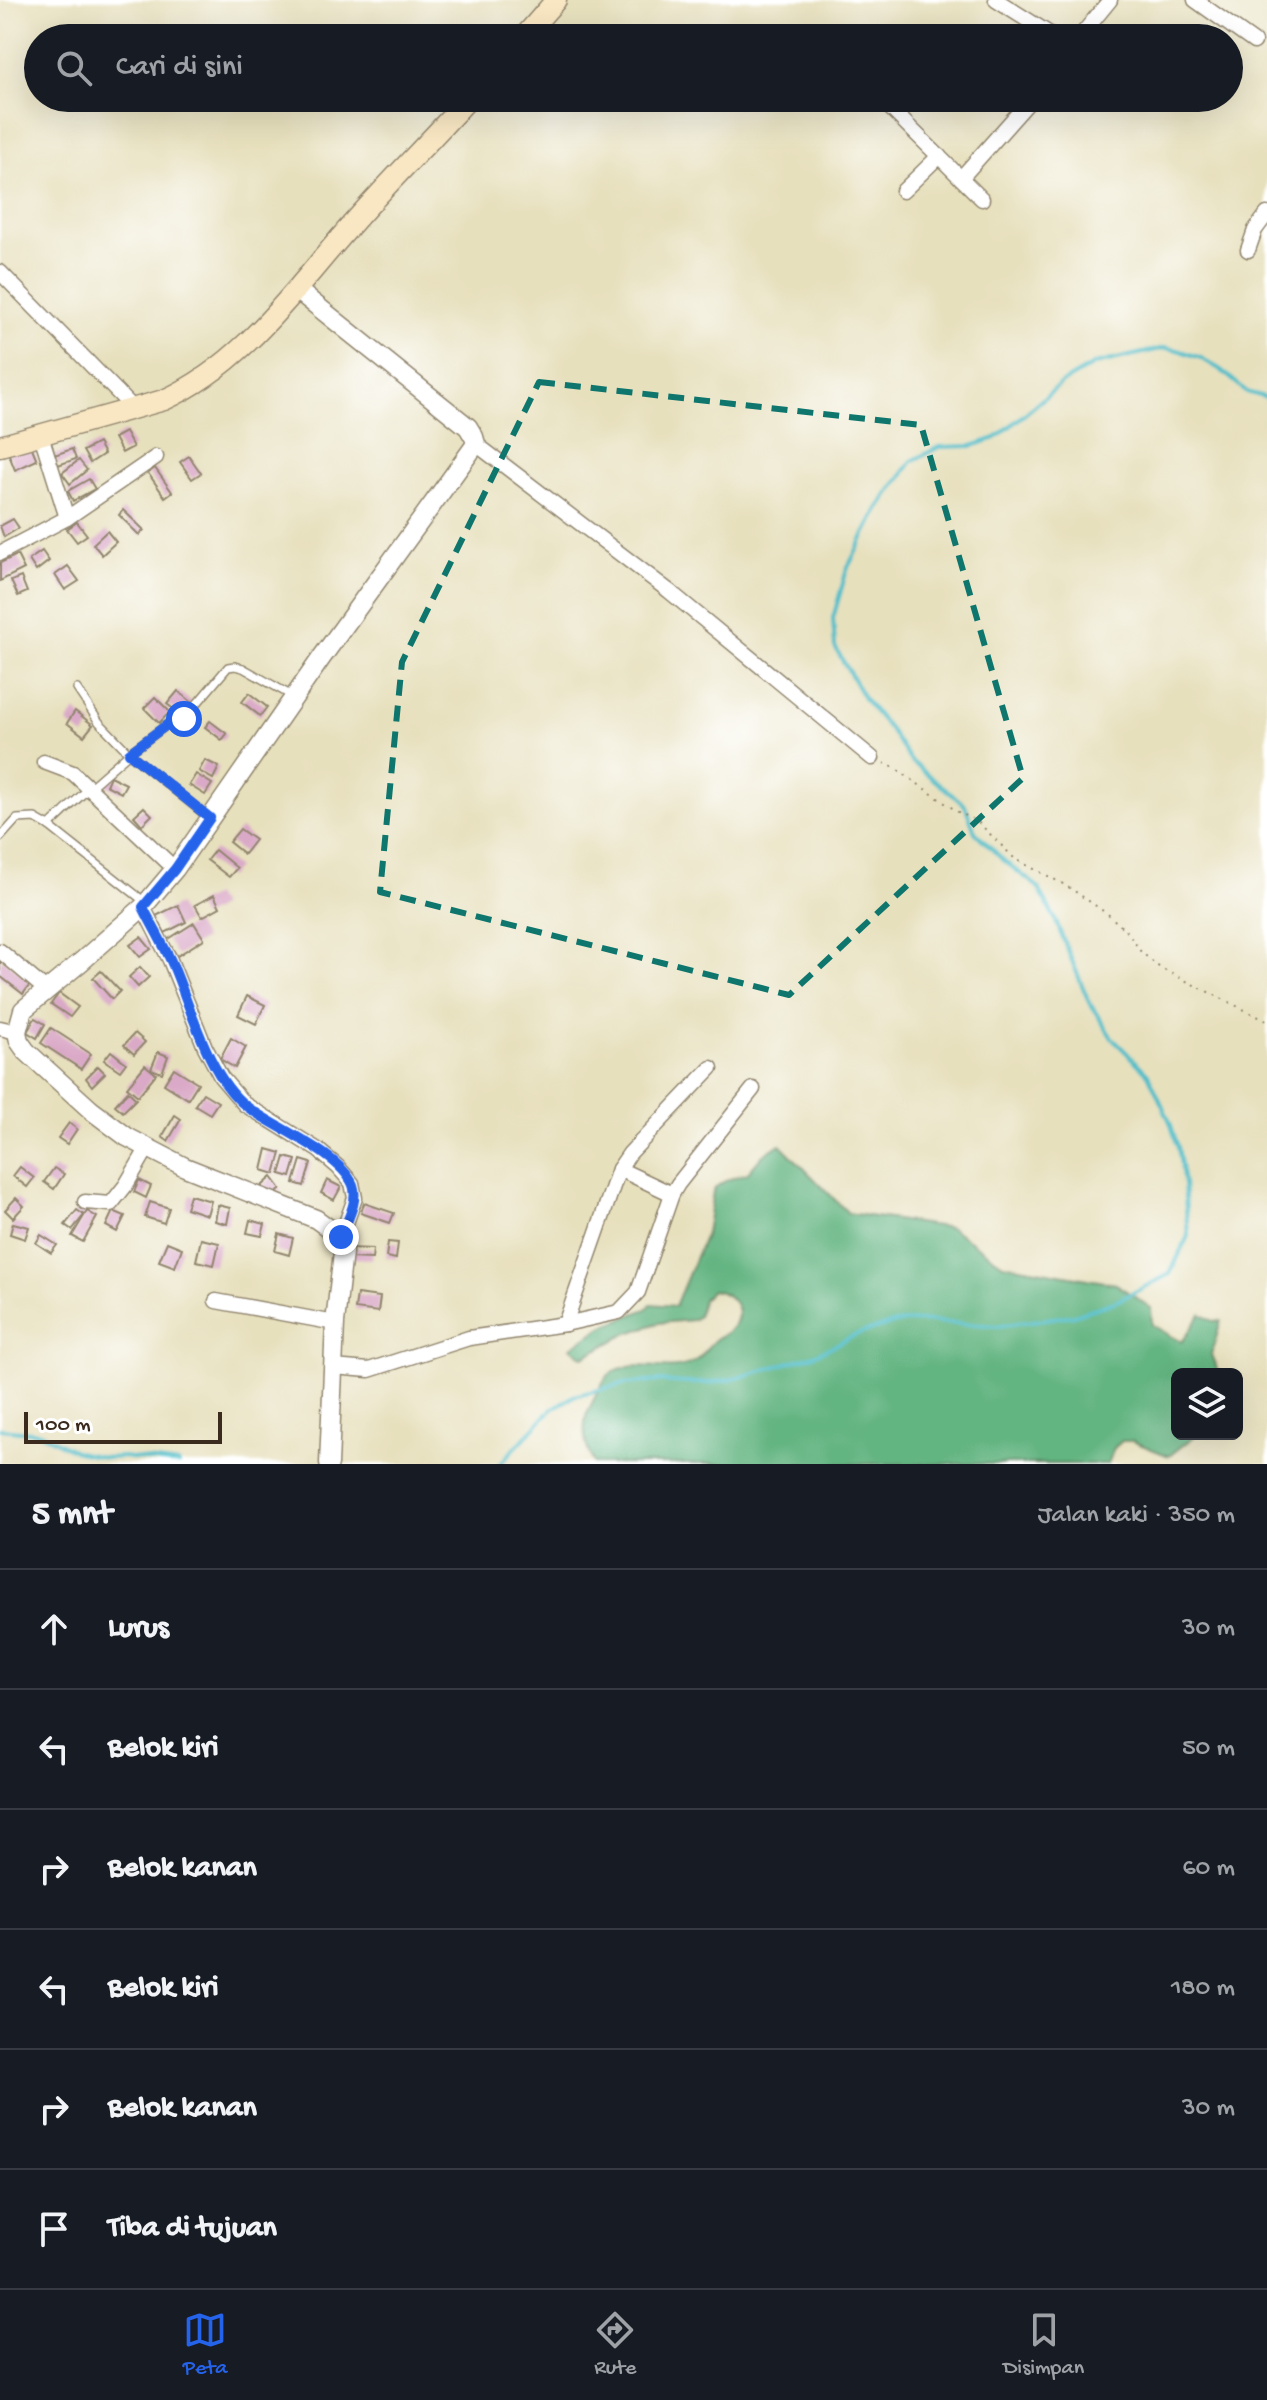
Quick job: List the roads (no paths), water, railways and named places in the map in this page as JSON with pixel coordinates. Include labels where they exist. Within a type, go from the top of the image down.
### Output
[{"type":"main road","points":[[535,24],[556,0]]},
{"type":"main road","points":[[0,446],[134,409],[185,391],[210,373],[245,345],[297,290],[352,224],[456,112]]},
{"type":"street","points":[[996,0],[1034,24]]},
{"type":"street","points":[[1090,24],[1110,0]]},
{"type":"street","points":[[1195,0],[1229,24]]},
{"type":"street","points":[[1243,34],[1254,42]]},
{"type":"street","points":[[894,112],[982,199]]},
{"type":"street","points":[[961,178],[1020,112]]},
{"type":"street","points":[[903,191],[939,156]]},
{"type":"street","points":[[1248,250],[1255,230],[1267,214]]},
{"type":"street","points":[[0,272],[134,409]]},
{"type":"street","points":[[297,290],[468,427],[476,444],[669,591],[872,758]]},
{"type":"street","points":[[41,435],[67,518]]},
{"type":"street","points":[[341,1237],[316,1219],[147,1149],[103,1119],[26,1051],[8,1030],[23,1010],[144,904],[175,869],[476,444]]},
{"type":"street","points":[[0,553],[67,518],[156,457]]},
{"type":"street","points":[[44,762],[73,773],[175,869]]},
{"type":"street","points":[[144,904],[205,1047],[221,1077],[244,1104],[318,1150],[352,1183],[355,1198],[341,1237],[343,1252],[335,1323],[329,1464]]},
{"type":"street","points":[[0,951],[46,990]]},
{"type":"street","points":[[565,1324],[619,1169],[630,1153],[711,1068]]},
{"type":"street","points":[[333,1367],[369,1370],[469,1338],[565,1324],[619,1312],[638,1292],[672,1194],[753,1089]]},
{"type":"street","points":[[85,1202],[111,1204],[147,1149]]},
{"type":"street","points":[[619,1169],[672,1194]]},
{"type":"street","points":[[216,1301],[335,1323]]},
{"type":"lane","points":[[49,826],[129,753],[172,721],[184,719],[228,667],[243,668],[294,697]]},
{"type":"lane","points":[[77,689],[99,722],[129,753],[210,818]]},
{"type":"lane","points":[[0,838],[17,819],[35,818],[144,904]]},
{"type":"waterway","points":[[500,1464],[552,1409],[574,1396],[623,1384],[660,1381],[710,1383],[734,1379],[814,1355],[858,1334],[896,1323],[919,1321],[998,1326],[1074,1315],[1115,1302],[1170,1274],[1188,1236],[1184,1184],[1170,1122],[1148,1074],[1112,1038],[1089,1002],[1054,917],[1038,887],[1003,860],[975,832],[965,805],[911,761],[865,700],[835,647],[833,618],[847,569],[878,509],[912,461],[939,447],[972,446],[996,438],[1062,383],[1095,364],[1165,348],[1178,350],[1201,358],[1221,370],[1247,392],[1267,398]]},
{"type":"waterway","points":[[0,1429],[40,1433],[86,1454],[179,1464]]}]
